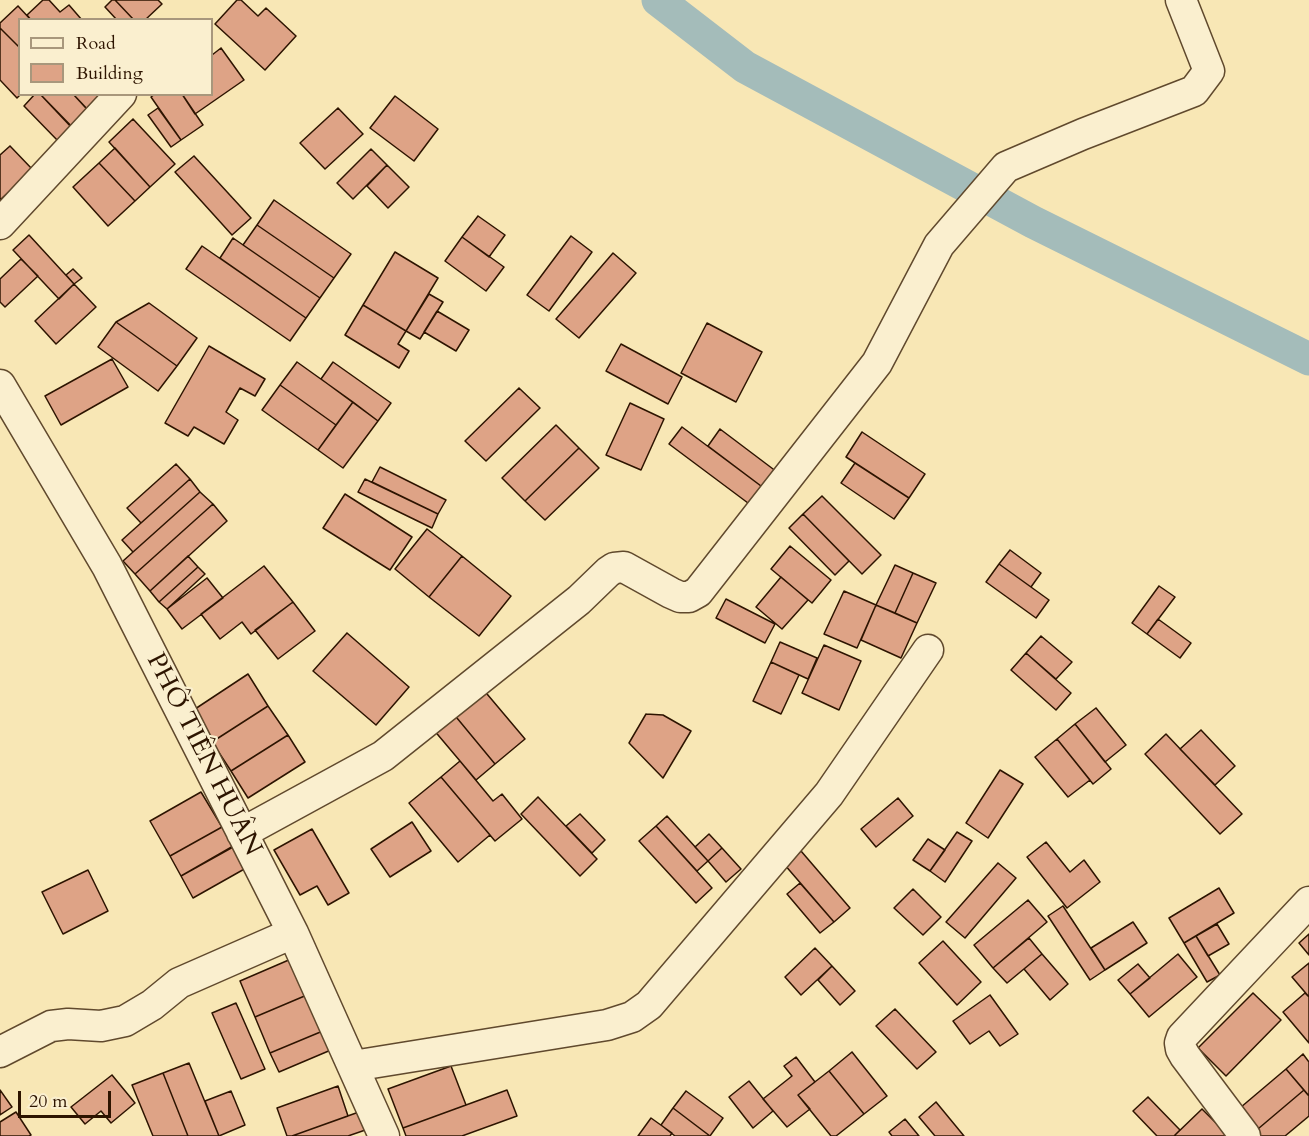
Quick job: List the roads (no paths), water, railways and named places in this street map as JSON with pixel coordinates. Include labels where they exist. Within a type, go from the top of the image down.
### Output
[{"type":"street","points":[[242,833],[383,756],[579,600],[614,568],[624,567],[680,597],[688,597],[698,592],[877,363],[939,244],[1006,167],[1194,91],[1209,71],[1181,0]]},
{"type":"street","points":[[0,224],[119,96]]},
{"type":"street","name":"PHỐ TIỀN HUÂN","points":[[1,388],[107,566],[293,933],[384,1136]]},
{"type":"street","points":[[353,1066],[607,1025],[632,1017],[649,1005],[829,794],[928,650]]},
{"type":"street","points":[[1245,1136],[1185,1056],[1180,1043],[1182,1037],[1309,902]]},
{"type":"street","points":[[0,1052],[51,1026],[68,1024],[101,1026],[125,1020],[152,1005],[179,983],[293,933]]},
{"type":"waterway","points":[[658,0],[745,67],[1033,222],[1309,359]]}]
